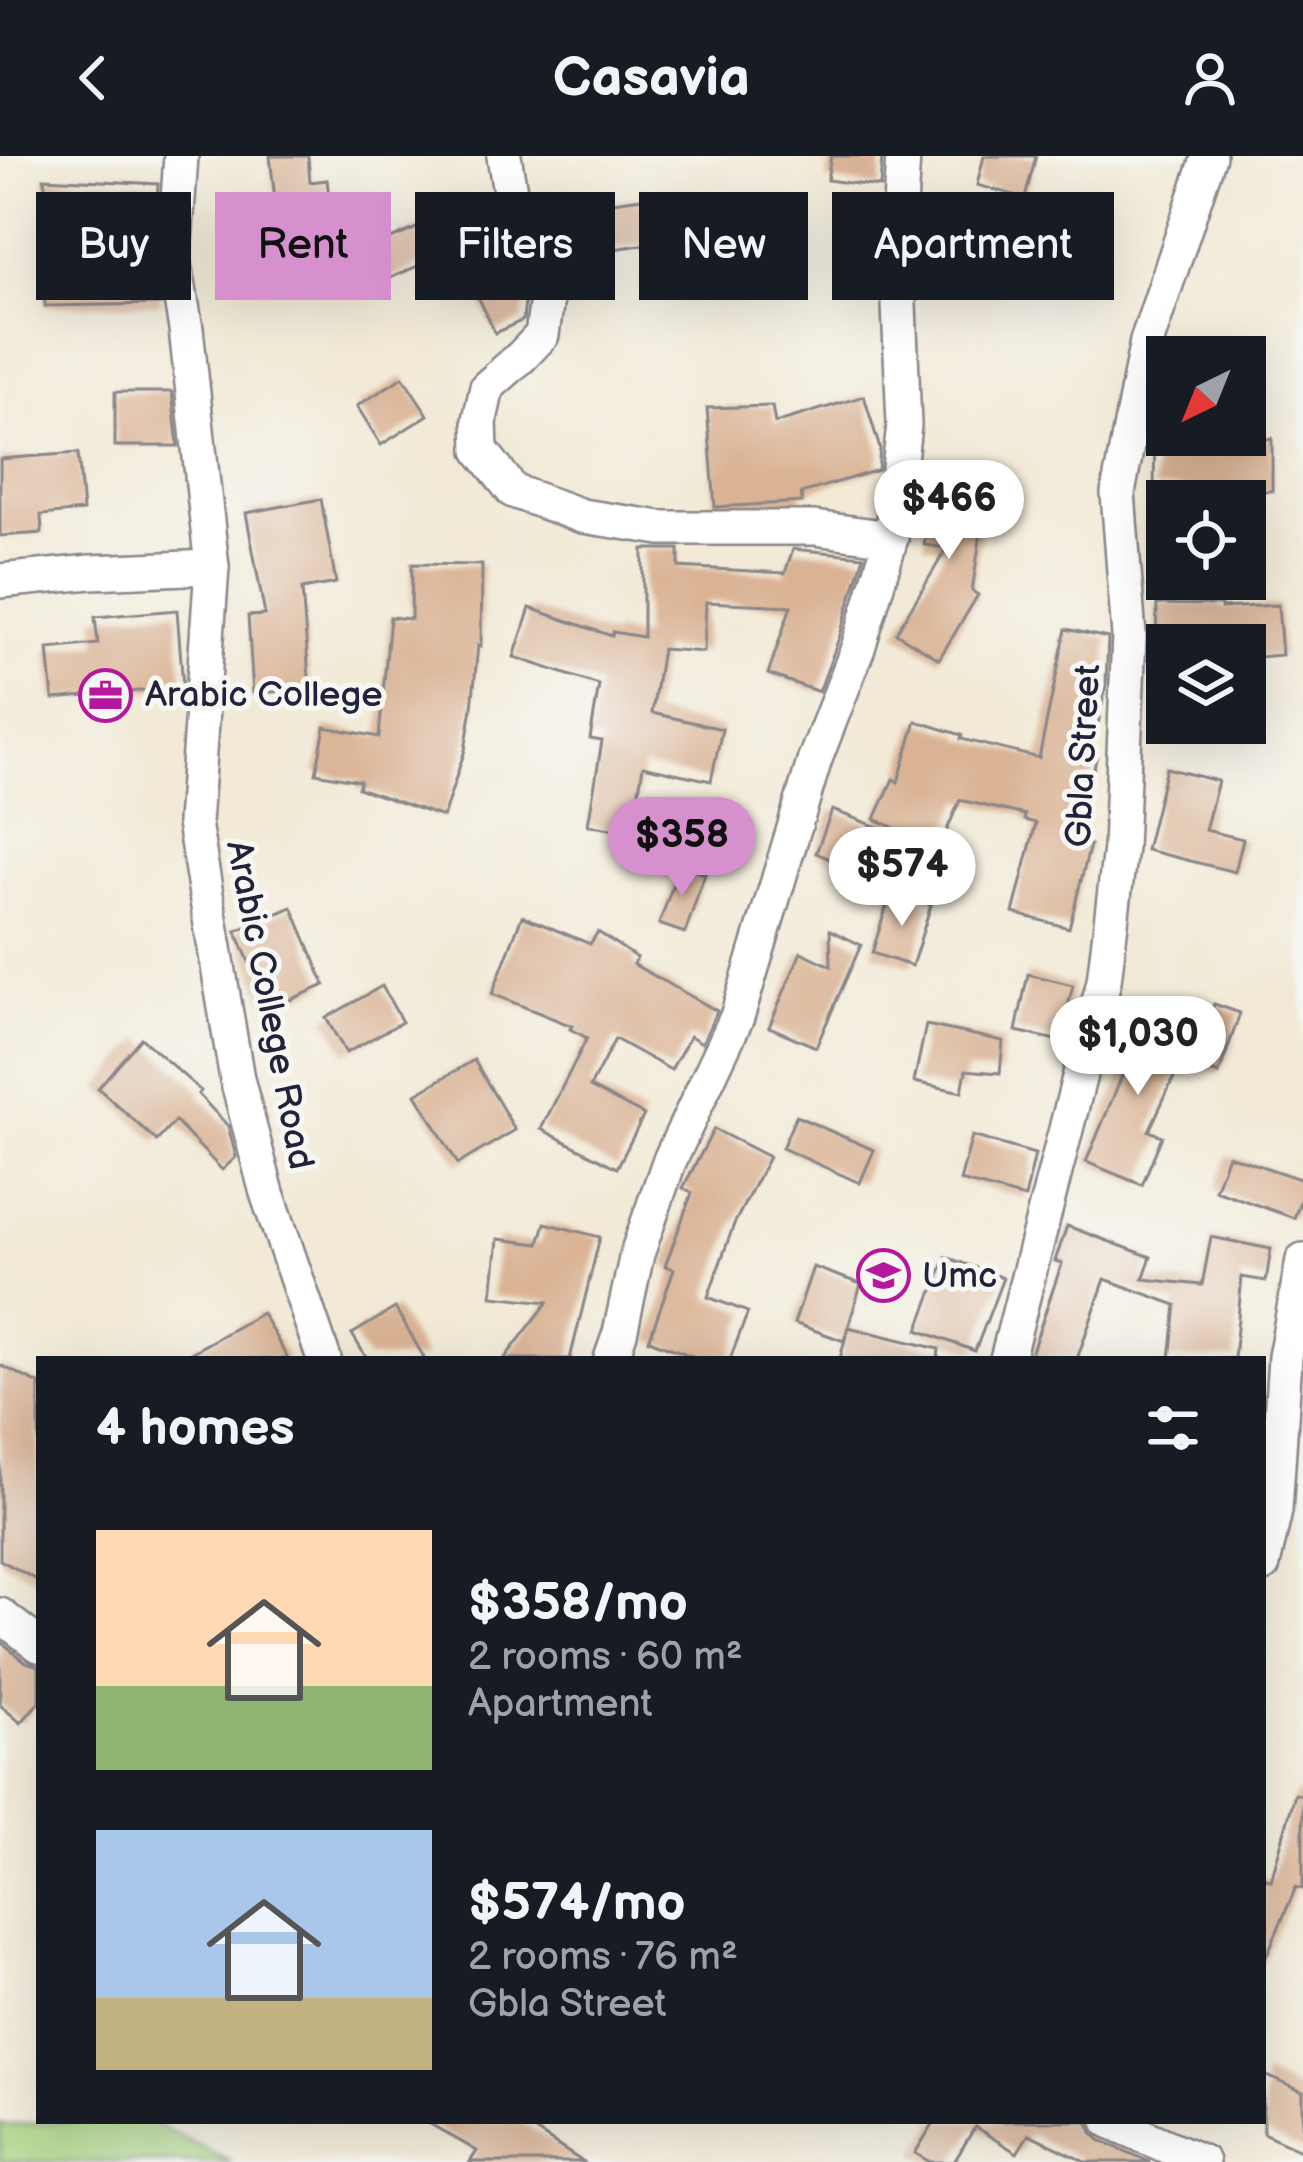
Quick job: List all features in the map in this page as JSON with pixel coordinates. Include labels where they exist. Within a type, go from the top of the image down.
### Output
[{"type":"street","name":"Arabic College Road","points":[[181,156],[174,258],[212,567],[194,823],[237,1079],[267,1193],[322,1356]]},
{"type":"street","points":[[504,156],[513,209],[547,299],[542,335],[487,387],[480,420],[481,451],[513,491],[582,516],[662,528],[814,529],[891,538]]},
{"type":"street","points":[[612,1356],[637,1254],[669,1162],[737,1017],[814,759],[858,648],[891,538],[904,424],[897,256],[903,156]]},
{"type":"street","name":"Gbla Street","points":[[1008,1356],[1104,981],[1120,848],[1129,636],[1118,493],[1147,340],[1209,156]]},
{"type":"street","points":[[0,581],[212,567]]},
{"type":"street","points":[[1266,1552],[1275,1511],[1285,1357],[1303,1259]]},
{"type":"street","points":[[0,1615],[36,1643]]},
{"type":"street","points":[[1117,2124],[1202,2162]]},
{"type":"green space","points":[[0,2124],[155,2124],[231,2162],[0,2162]]},
{"type":"building","points":[[270,156],[308,156],[310,182],[327,180],[328,192],[274,192]]},
{"type":"building","points":[[831,156],[882,156],[880,187],[827,180]]},
{"type":"building","points":[[984,156],[1036,156],[1027,192],[977,185]]},
{"type":"building","points":[[44,178],[158,184],[158,192],[46,192]]},
{"type":"building","points":[[639,198],[639,245],[615,249],[615,202]]},
{"type":"building","points":[[415,229],[415,267],[391,278],[391,239]]},
{"type":"building","points":[[45,300],[160,300],[161,304],[45,306]]},
{"type":"building","points":[[480,300],[525,300],[523,320],[495,333]]},
{"type":"building","points":[[403,377],[428,415],[381,445],[357,406]]},
{"type":"building","points":[[115,392],[172,392],[178,446],[115,446]]},
{"type":"building","points":[[864,396],[880,449],[878,470],[801,493],[802,502],[715,507],[707,408],[772,406],[775,423]]},
{"type":"building","points":[[1272,438],[1272,491],[1266,491],[1266,480],[1154,480],[1155,456],[1266,456],[1266,439]]},
{"type":"building","points":[[78,453],[83,511],[41,515],[42,533],[0,536],[0,459]]},
{"type":"building","points":[[935,471],[989,480],[972,591],[978,595],[939,659],[896,633],[947,548],[924,545]]},
{"type":"building","points":[[321,499],[336,583],[302,589],[310,690],[253,693],[248,616],[265,615],[246,513]]},
{"type":"building","points":[[643,549],[679,549],[679,567],[785,573],[793,549],[864,556],[819,692],[768,674],[791,606],[706,602],[704,652],[662,649],[652,713],[722,729],[711,781],[643,766],[632,833],[588,825],[602,741],[590,739],[599,685],[514,657],[530,608],[612,636],[613,632],[643,637]]},
{"type":"building","points":[[412,564],[482,565],[481,646],[472,708],[465,750],[443,817],[358,788],[360,781],[316,773],[325,727],[379,737],[390,617],[411,619]]},
{"type":"building","points":[[1157,604],[1278,605],[1282,655],[1266,656],[1266,624],[1157,624]]},
{"type":"building","points":[[177,610],[183,687],[53,699],[48,649],[98,644],[95,617]]},
{"type":"building","points":[[1066,629],[1108,638],[1106,684],[1092,755],[1097,756],[1075,841],[1090,845],[1069,928],[1013,913],[1036,823],[1024,820],[1025,815],[960,800],[939,848],[875,819],[893,779],[898,782],[916,721],[962,735],[961,739],[1039,758]]},
{"type":"building","points":[[1166,768],[1218,781],[1205,830],[1243,839],[1235,872],[1146,850]]},
{"type":"building","points":[[832,810],[891,832],[874,878],[816,853]]},
{"type":"building","points":[[680,865],[705,874],[685,933],[659,924]]},
{"type":"building","points":[[891,892],[931,905],[912,966],[872,953]]},
{"type":"building","points":[[292,907],[325,985],[269,1009],[236,931]]},
{"type":"building","points":[[522,916],[590,944],[598,932],[637,958],[633,964],[717,1011],[702,1043],[690,1036],[671,1070],[615,1039],[590,1087],[644,1115],[617,1168],[541,1129],[587,1038],[572,1026],[492,994]]},
{"type":"building","points":[[830,930],[861,945],[816,1047],[769,1027],[801,952],[831,966]]},
{"type":"building","points":[[1028,974],[1073,985],[1060,1041],[1016,1031]]},
{"type":"building","points":[[382,986],[402,1022],[346,1053],[326,1018]]},
{"type":"building","points":[[1214,1004],[1240,1013],[1219,1074],[1192,1064]]},
{"type":"building","points":[[1133,1012],[1191,1040],[1149,1131],[1162,1136],[1142,1185],[1086,1162],[1124,1071],[1109,1064]]},
{"type":"building","points":[[926,1025],[1003,1041],[1000,1073],[966,1070],[962,1092],[914,1082]]},
{"type":"building","points":[[141,1038],[201,1091],[198,1094],[228,1126],[236,1157],[222,1170],[175,1121],[157,1141],[98,1088]]},
{"type":"building","points":[[474,1060],[515,1130],[458,1164],[416,1094]]},
{"type":"building","points":[[796,1116],[874,1150],[860,1183],[782,1148]]},
{"type":"building","points":[[714,1129],[769,1157],[734,1224],[708,1297],[748,1312],[731,1356],[692,1356],[649,1340],[674,1269],[665,1266],[692,1193],[683,1188]]},
{"type":"building","points":[[972,1136],[1035,1154],[1025,1198],[960,1181]]},
{"type":"building","points":[[1228,1155],[1303,1180],[1294,1218],[1215,1190]]},
{"type":"building","points":[[545,1223],[600,1237],[571,1356],[506,1356],[548,1302],[492,1296],[498,1239],[539,1244]]},
{"type":"building","points":[[1067,1226],[1151,1257],[1143,1279],[1202,1285],[1211,1237],[1271,1249],[1266,1281],[1242,1277],[1234,1356],[1170,1356],[1176,1305],[1105,1279],[1078,1356],[1031,1354],[1062,1263],[1055,1261]]},
{"type":"building","points":[[946,1257],[1003,1278],[975,1351],[918,1330]]},
{"type":"building","points":[[813,1267],[861,1284],[844,1341],[794,1323]]},
{"type":"building","points":[[395,1308],[423,1356],[365,1356],[352,1334]]},
{"type":"building","points":[[262,1313],[286,1356],[185,1356]]},
{"type":"building","points":[[848,1327],[939,1349],[938,1356],[841,1356]]},
{"type":"building","points":[[0,1365],[36,1383],[36,1579],[0,1560]]},
{"type":"building","points":[[0,1641],[36,1665],[36,1706],[21,1723],[0,1705]]},
{"type":"building","points":[[1295,1794],[1303,1795],[1303,1889],[1296,1887],[1266,1957],[1266,1878],[1271,1880]]},
{"type":"building","points":[[1266,2075],[1303,2092],[1303,2151],[1263,2133]]},
{"type":"building","points":[[430,2124],[525,2124],[583,2162],[470,2162],[477,2151]]},
{"type":"building","points":[[933,2124],[1089,2124],[1100,2140],[1150,2162],[1086,2162],[1029,2134],[1017,2153],[975,2127],[954,2162],[930,2162],[915,2153]]},
{"type":"place","name":"Arabic College","points":[[106,695]]},
{"type":"place","name":"Umc","points":[[883,1276]]}]
